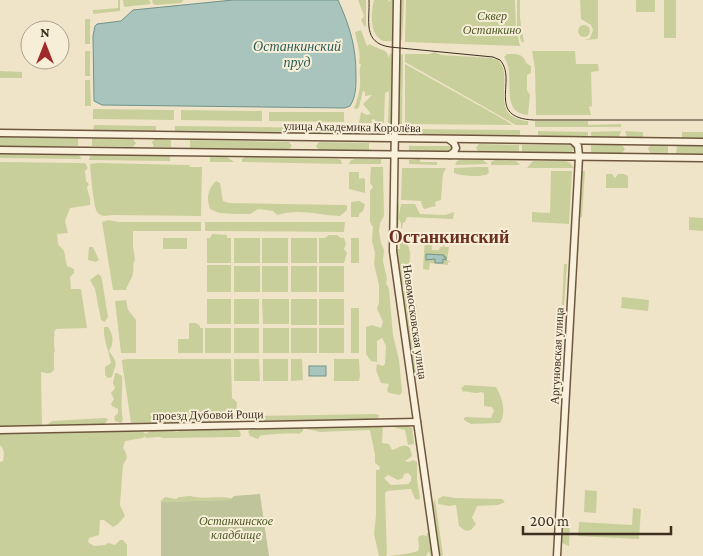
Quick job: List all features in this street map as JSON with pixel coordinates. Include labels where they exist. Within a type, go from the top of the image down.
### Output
[{"type":"main road","name":"Новомосковская улица","points":[[397,0],[393,251],[436,556]]},
{"type":"main road","name":"улица Академика Королёва","points":[[0,133],[703,142]]},
{"type":"main road","points":[[449,140],[454,143],[456,148],[450,155]]},
{"type":"main road","points":[[573,141],[578,146],[579,157]]},
{"type":"main road","points":[[0,150],[703,158]]},
{"type":"main road","name":"Аргуновская улица","points":[[557,556],[579,157]]},
{"type":"main road","name":"проезд Дубовой Рощи","points":[[0,430],[417,422]]},
{"type":"green space","points":[[118,0],[120,0],[120,11],[93,14],[93,10],[118,8]]},
{"type":"green space","points":[[123,0],[149,0],[151,4],[124,7]]},
{"type":"green space","points":[[152,0],[183,1],[181,3],[156,5],[153,4]]},
{"type":"green space","points":[[358,0],[366,0],[366,27],[361,20],[364,16]]},
{"type":"green space","points":[[374,0],[388,0],[390,2],[390,0],[393,0],[393,41],[383,41],[375,33],[372,23]]},
{"type":"green space","points":[[401,0],[404,0],[402,41],[400,37]]},
{"type":"green space","name":"Сквер Останкино","points":[[406,0],[515,0],[516,28],[520,46],[405,42]]},
{"type":"green space","points":[[517,0],[520,0],[520,18],[524,43],[521,41],[517,27]]},
{"type":"green space","points":[[580,0],[598,0],[597,39],[585,40],[590,38],[593,30],[591,25],[581,19]]},
{"type":"green space","points":[[636,0],[655,0],[655,12],[636,12]]},
{"type":"green space","points":[[664,0],[676,0],[676,38],[664,38]]},
{"type":"green space","points":[[85,19],[90,19],[90,44],[85,44]]},
{"type":"green space","points":[[582,25],[586,25],[590,31],[586,37],[582,37],[578,33],[578,29]]},
{"type":"green space","points":[[361,30],[367,46],[370,44],[385,51],[389,58],[390,53],[393,55],[392,123],[388,123],[389,91],[385,93],[384,123],[377,123],[374,119],[371,120],[373,123],[359,123],[361,112],[367,115],[371,114],[363,104],[372,95],[365,96],[363,91],[359,107],[357,109],[354,108],[360,89],[361,65],[359,63],[355,32]]},
{"type":"green space","points":[[85,51],[90,51],[90,76],[85,76]]},
{"type":"green space","points":[[532,51],[575,51],[576,64],[598,64],[599,71],[591,72],[592,106],[589,107],[591,115],[536,115],[535,69]]},
{"type":"green space","points":[[435,52],[441,55],[498,60],[503,68],[505,105],[508,112],[515,118],[528,121],[528,125],[516,125],[405,62],[405,54],[429,54]]},
{"type":"green space","points":[[403,54],[402,124],[399,124],[400,55]]},
{"type":"green space","points":[[507,54],[521,56],[531,66],[531,73],[527,75],[527,90],[530,95],[528,115],[519,113],[513,108],[508,65],[504,57]]},
{"type":"green space","points":[[405,64],[505,120],[512,125],[405,124]]},
{"type":"green space","points":[[0,71],[22,72],[22,78],[0,78]]},
{"type":"green space","points":[[85,80],[90,80],[91,106],[85,106]]},
{"type":"green space","points":[[93,109],[174,110],[174,120],[93,119]]},
{"type":"green space","points":[[181,110],[262,111],[262,121],[181,120]]},
{"type":"green space","points":[[269,112],[344,112],[344,122],[269,121]]},
{"type":"green space","points":[[535,121],[588,121],[588,125],[621,124],[621,127],[535,127]]},
{"type":"green space","points":[[94,125],[156,126],[156,131],[93,130]]},
{"type":"green space","points":[[175,126],[348,128],[348,134],[175,131]]},
{"type":"green space","points":[[409,129],[520,130],[520,136],[409,134]]},
{"type":"green space","points":[[538,131],[588,132],[588,137],[543,136],[538,135]]},
{"type":"green space","points":[[621,131],[619,137],[591,137],[591,132]]},
{"type":"green space","points":[[625,131],[643,132],[643,137],[627,137]]},
{"type":"green space","points":[[682,132],[703,132],[703,138],[682,138]]},
{"type":"green space","points":[[0,137],[78,138],[78,146],[0,146]]},
{"type":"green space","points":[[92,138],[133,139],[136,143],[133,147],[92,146]]},
{"type":"green space","points":[[155,139],[171,140],[171,147],[154,147],[152,142]]},
{"type":"green space","points":[[190,140],[289,142],[292,146],[289,149],[190,148]]},
{"type":"green space","points":[[319,142],[369,143],[369,150],[319,150],[316,146]]},
{"type":"green space","points":[[479,144],[519,145],[519,152],[478,151],[476,148]]},
{"type":"green space","points":[[522,145],[571,145],[574,149],[571,153],[522,152]]},
{"type":"green space","points":[[591,145],[622,145],[625,149],[622,153],[591,153]]},
{"type":"green space","points":[[651,145],[668,146],[668,154],[650,153],[648,148]]},
{"type":"green space","points":[[409,146],[450,146],[452,148],[451,151],[409,151]]},
{"type":"green space","points":[[677,146],[703,146],[703,154],[676,154]]},
{"type":"green space","points":[[0,154],[77,154],[81,159],[0,158]]},
{"type":"green space","points":[[170,155],[170,161],[89,160],[90,156]]},
{"type":"green space","points":[[210,156],[227,157],[234,162],[210,162]]},
{"type":"green space","points":[[245,157],[338,159],[341,160],[342,164],[242,162],[242,159]]},
{"type":"green space","points":[[354,159],[381,159],[381,164],[349,164]]},
{"type":"green space","points":[[420,159],[420,162],[437,162],[437,165],[409,164],[409,160]]},
{"type":"green space","points":[[483,160],[488,164],[455,165],[457,161]]},
{"type":"green space","points":[[495,160],[516,161],[520,165],[491,165],[491,162]]},
{"type":"green space","points":[[533,161],[566,161],[574,168],[527,168]]},
{"type":"green space","points":[[0,162],[85,163],[88,168],[85,171],[86,181],[89,184],[87,188],[90,205],[70,208],[65,221],[68,233],[57,234],[58,244],[64,251],[67,266],[74,269],[74,273],[70,277],[71,289],[81,289],[87,328],[56,329],[54,332],[54,370],[49,373],[41,372],[42,427],[0,428]]},
{"type":"green space","points":[[90,164],[189,165],[190,167],[202,167],[201,216],[100,215],[94,203]]},
{"type":"green space","points":[[371,167],[383,167],[384,216],[380,223],[379,231],[384,250],[383,261],[387,279],[386,283],[389,289],[393,335],[399,360],[402,392],[400,395],[389,393],[387,390],[389,384],[381,383],[376,370],[377,364],[383,366],[385,364],[386,346],[382,338],[377,341],[377,362],[371,361],[366,354],[366,327],[372,325],[381,328],[383,322],[377,309],[379,285],[374,264],[373,227],[370,222],[370,191],[373,187],[370,183]]},
{"type":"green space","points":[[488,167],[489,173],[482,176],[454,173],[454,168]]},
{"type":"green space","points":[[402,168],[446,168],[443,174],[441,200],[435,202],[436,206],[424,209],[422,201],[401,200]]},
{"type":"green space","points":[[551,171],[572,171],[569,224],[532,222],[532,212],[550,213]]},
{"type":"green space","points":[[582,171],[585,171],[582,217],[580,217]]},
{"type":"green space","points":[[349,172],[359,172],[359,179],[365,179],[365,193],[349,189]]},
{"type":"green space","points":[[606,174],[612,174],[615,178],[618,174],[628,176],[628,188],[606,188]]},
{"type":"green space","points":[[216,181],[220,183],[223,201],[229,203],[346,205],[347,210],[340,216],[301,212],[277,215],[273,211],[258,209],[250,214],[219,213],[210,209],[208,201],[211,187]]},
{"type":"green space","points":[[359,201],[365,204],[363,211],[359,214],[359,217],[351,217],[351,202]]},
{"type":"green space","points":[[399,204],[399,216],[401,204],[415,204],[420,214],[445,215],[454,212],[453,219],[407,217],[401,229],[399,219],[398,228],[396,225],[397,206]]},
{"type":"green space","points":[[689,217],[703,218],[703,231],[689,230]]},
{"type":"green space","points":[[108,220],[119,222],[201,222],[201,231],[133,231],[135,260],[132,275],[126,290],[113,290],[102,222]]},
{"type":"green space","points":[[205,222],[345,222],[344,232],[205,231]]},
{"type":"green space","points":[[401,233],[406,235],[410,250],[410,270],[407,272],[402,271],[404,286],[400,282],[396,249],[400,249],[398,237],[398,244],[396,244],[397,234],[399,236]]},
{"type":"green space","points":[[212,234],[227,235],[227,238],[231,238],[231,263],[207,263],[207,238],[210,238]]},
{"type":"green space","points":[[329,235],[337,235],[344,238],[346,244],[344,249],[347,253],[344,263],[319,263],[319,238],[325,238]]},
{"type":"green space","points":[[163,238],[187,238],[187,249],[163,249]]},
{"type":"green space","points":[[234,238],[260,238],[260,263],[234,263]]},
{"type":"green space","points":[[262,238],[288,238],[288,263],[262,263]]},
{"type":"green space","points":[[291,238],[317,238],[317,263],[291,263]]},
{"type":"green space","points":[[351,238],[359,238],[359,263],[351,263]]},
{"type":"green space","points":[[425,238],[431,239],[432,250],[439,250],[440,247],[443,247],[443,244],[445,247],[449,247],[447,260],[451,262],[448,262],[448,265],[430,263],[429,270],[423,269]]},
{"type":"green space","points":[[89,247],[93,247],[99,260],[96,262],[88,260]]},
{"type":"green space","points":[[564,264],[567,264],[564,306],[562,305]]},
{"type":"green space","points":[[207,265],[231,265],[231,292],[207,292]]},
{"type":"green space","points":[[234,266],[260,266],[260,292],[234,292]]},
{"type":"green space","points":[[262,266],[288,266],[288,292],[262,292]]},
{"type":"green space","points":[[291,266],[317,266],[317,292],[291,292]]},
{"type":"green space","points":[[319,266],[344,266],[344,292],[319,292]]},
{"type":"green space","points":[[98,274],[102,280],[108,317],[105,322],[101,320],[95,289],[90,280]]},
{"type":"green space","points":[[405,291],[417,377],[413,373],[403,294]]},
{"type":"green space","points":[[622,297],[649,300],[648,311],[621,308]]},
{"type":"green space","points":[[207,299],[231,299],[231,324],[207,324]]},
{"type":"green space","points":[[234,299],[259,299],[259,324],[234,324]]},
{"type":"green space","points":[[262,299],[289,299],[289,324],[263,324]]},
{"type":"green space","points":[[291,299],[317,299],[317,325],[291,325]]},
{"type":"green space","points":[[319,299],[344,299],[344,325],[319,325]]},
{"type":"green space","points":[[126,300],[128,310],[136,320],[136,353],[121,353],[115,301]]},
{"type":"green space","points":[[412,303],[417,306],[419,330],[416,343],[414,342],[409,309]]},
{"type":"green space","points":[[351,308],[359,308],[359,353],[351,353]]},
{"type":"green space","points":[[189,323],[196,323],[200,328],[203,328],[203,353],[178,353],[178,339],[189,339]]},
{"type":"green space","points":[[104,327],[108,327],[112,336],[112,345],[109,351],[116,364],[112,377],[108,378],[105,375],[105,367],[111,363],[105,341]]},
{"type":"green space","points":[[205,328],[231,328],[231,353],[205,353]]},
{"type":"green space","points":[[234,328],[259,328],[259,353],[234,353]]},
{"type":"green space","points":[[263,328],[289,328],[289,353],[263,353]]},
{"type":"green space","points":[[291,328],[317,328],[317,353],[291,353]]},
{"type":"green space","points":[[319,328],[344,328],[344,353],[319,353]]},
{"type":"green space","points":[[231,359],[232,398],[237,402],[236,417],[232,421],[131,423],[122,362],[122,360]]},
{"type":"green space","points":[[234,359],[259,359],[260,381],[234,381]]},
{"type":"green space","points":[[263,359],[288,359],[288,381],[263,381]]},
{"type":"green space","points":[[291,359],[302,359],[303,380],[291,381]]},
{"type":"green space","points":[[334,359],[359,359],[359,381],[334,381]]},
{"type":"green space","points":[[115,373],[122,376],[123,420],[121,423],[115,421],[114,417],[118,413],[118,409],[111,404],[114,399],[111,393],[115,388],[113,383]]},
{"type":"green space","points":[[465,385],[496,387],[503,405],[503,415],[500,423],[471,424],[464,420],[466,417],[491,418],[494,411],[492,407],[484,406],[484,393],[463,392],[461,388]]},
{"type":"green space","points":[[379,415],[378,419],[243,421],[243,417],[246,416]]},
{"type":"green space","points":[[108,419],[105,424],[50,428],[48,424],[52,421]]},
{"type":"green space","points":[[383,424],[382,443],[389,444],[392,450],[403,445],[410,448],[412,456],[405,461],[413,460],[417,462],[420,498],[419,500],[415,499],[411,489],[387,491],[385,493],[386,556],[379,556],[374,534],[376,470],[379,470],[380,467],[375,463],[370,430],[320,432],[307,429],[307,427]],"holes":[[[408,473],[411,476],[411,481],[408,484],[391,485],[384,478],[388,475],[398,480]]]},
{"type":"green space","points":[[406,425],[412,428],[414,444],[408,445],[405,430],[395,428],[396,426]]},
{"type":"green space","points":[[219,426],[228,430],[239,430],[240,437],[146,438],[145,436],[125,441],[123,448],[127,458],[123,465],[120,505],[125,516],[113,527],[104,520],[100,520],[99,535],[89,538],[88,542],[94,546],[108,543],[115,545],[120,540],[123,540],[127,545],[127,556],[0,556],[0,462],[3,461],[4,455],[0,445],[0,433],[26,433],[50,430],[58,433],[75,430],[100,432],[142,430],[145,434],[151,431],[168,429],[177,432],[185,428],[210,429]]},
{"type":"green space","points":[[281,426],[292,429],[303,427],[303,431],[299,434],[263,435],[258,439],[250,436],[248,432],[252,427]]},
{"type":"green space","points":[[585,490],[597,491],[596,513],[584,512]]},
{"type":"green space","name":"Останкинское кладбище","points":[[260,494],[269,556],[161,556],[161,502],[230,500],[234,496]]},
{"type":"green space","points":[[190,496],[228,498],[233,500],[160,502],[165,497],[176,499]]},
{"type":"green space","points":[[443,496],[502,499],[505,502],[498,505],[477,506],[472,518],[476,524],[471,530],[466,531],[459,526],[456,505],[438,504],[438,499]]},
{"type":"green space","points":[[435,499],[442,556],[440,554],[433,503]]},
{"type":"green space","points":[[633,508],[641,509],[639,539],[578,536],[579,522],[632,525]]},
{"type":"green space","points":[[566,520],[570,520],[569,546],[562,543],[563,525]]},
{"type":"green space","points":[[427,533],[429,533],[432,542],[432,556],[430,556],[429,551],[426,556],[390,556],[418,551],[418,537],[422,535],[427,536]]},
{"type":"water","name":"Останкинский пруд","points":[[233,0],[338,0],[349,28],[355,55],[356,88],[350,106],[345,108],[102,105],[94,101],[93,36],[97,24],[121,21],[133,10]]},
{"type":"water","points":[[426,254],[444,255],[446,260],[443,259],[443,263],[435,263],[435,259],[426,260]]},
{"type":"water","points":[[309,366],[326,366],[326,376],[309,376]]},
{"type":"tram line","points":[[369,0],[369,29],[371,36],[381,45],[493,57],[500,60],[505,68],[506,105],[511,113],[519,118],[534,120],[703,120]]},
{"type":"district","name":"Останкинский","points":[[449,237]]}]
